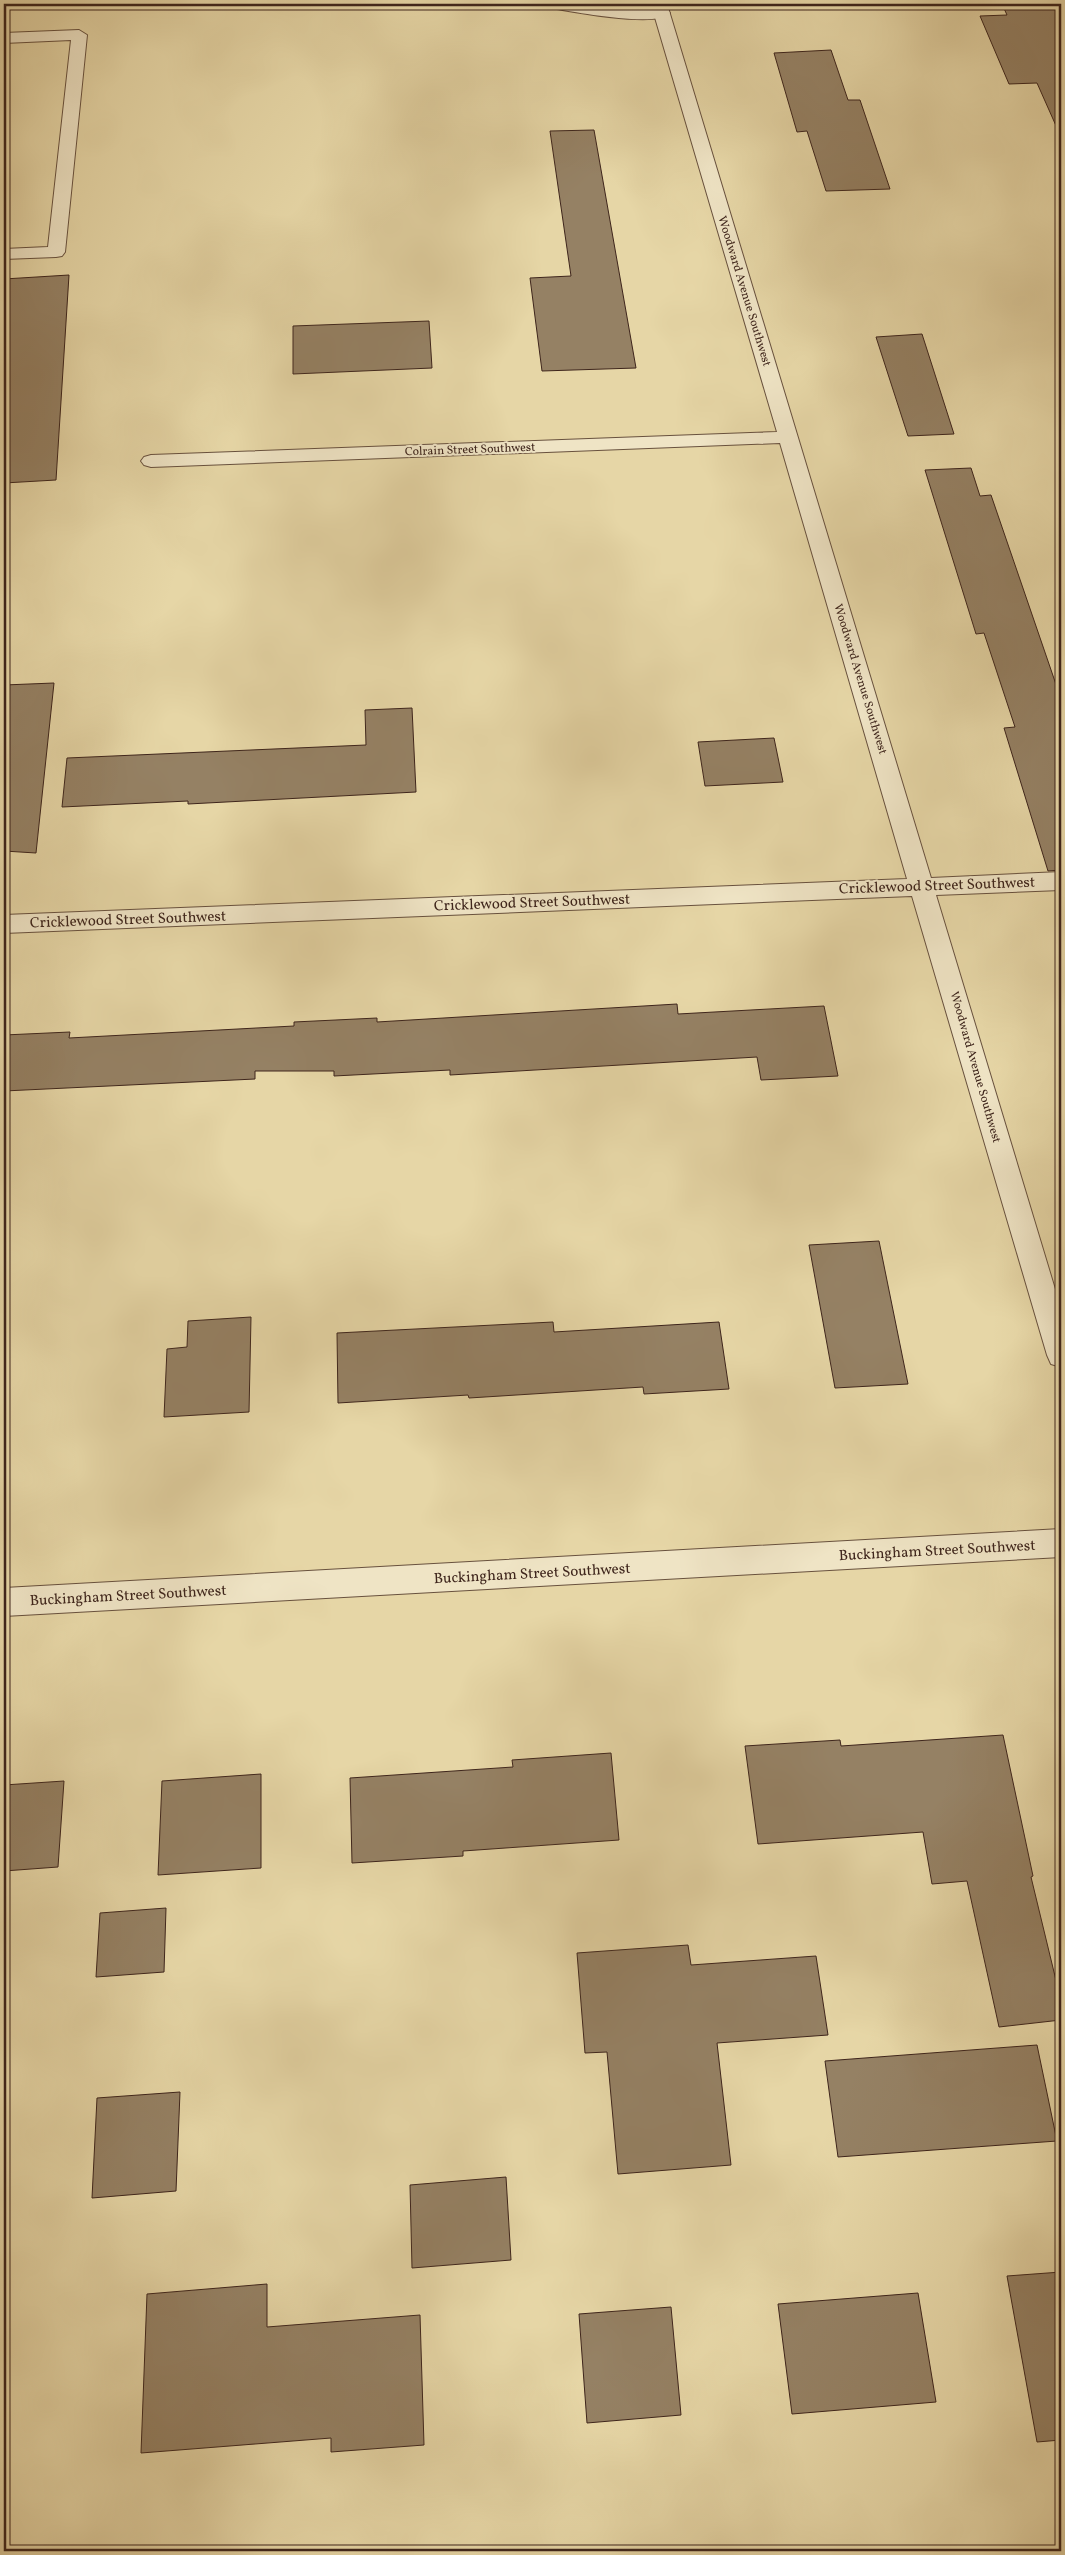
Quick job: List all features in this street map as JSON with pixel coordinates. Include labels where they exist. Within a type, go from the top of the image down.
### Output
[{"type":"street","points":[[557,4],[612,14],[661,8]]},
{"type":"street","name":"Woodward Avenue Southwest","points":[[661,8],[1061,1355]]},
{"type":"street","points":[[4,38],[79,35],[56,252],[4,254]]},
{"type":"street","name":"Colrain Street Southwest","points":[[151,461],[788,437]]},
{"type":"street","name":"Cricklewood Street Southwest","points":[[4,924],[1061,881]]},
{"type":"street","name":"Buckingham Street Southwest","points":[[4,1602],[1061,1543]]},
{"type":"building","points":[[1002,4],[1061,4],[1061,137],[1037,83],[1009,84],[980,16],[1007,15]]},
{"type":"building","points":[[831,50],[848,100],[860,100],[890,189],[826,191],[807,131],[797,132],[774,53]]},
{"type":"building","points":[[594,130],[636,368],[542,371],[530,278],[571,276],[550,131]]},
{"type":"building","points":[[69,275],[56,480],[4,483],[4,279]]},
{"type":"building","points":[[429,321],[432,368],[293,374],[293,326]]},
{"type":"building","points":[[922,334],[954,434],[908,436],[876,337]]},
{"type":"building","points":[[971,468],[980,496],[991,495],[1061,699],[1061,870],[1048,871],[1004,728],[1015,727],[984,633],[976,634],[925,470]]},
{"type":"building","points":[[54,683],[36,853],[4,851],[4,685]]},
{"type":"building","points":[[412,708],[416,792],[188,804],[188,801],[62,807],[67,758],[366,745],[365,710]]},
{"type":"building","points":[[774,738],[783,782],[705,786],[698,742]]},
{"type":"building","points":[[677,1004],[678,1014],[824,1006],[838,1076],[761,1080],[757,1057],[450,1075],[450,1070],[334,1076],[334,1071],[255,1071],[255,1079],[4,1091],[4,1035],[70,1032],[69,1038],[294,1026],[294,1022],[377,1018],[377,1022]]},
{"type":"building","points":[[879,1241],[908,1384],[835,1388],[809,1245]]},
{"type":"building","points":[[251,1317],[249,1412],[164,1417],[167,1349],[187,1347],[188,1321]]},
{"type":"building","points":[[553,1322],[554,1332],[719,1322],[729,1389],[644,1394],[643,1387],[469,1398],[468,1395],[338,1403],[337,1333]]},
{"type":"building","points":[[1003,1735],[1033,1876],[1031,1877],[1061,2001],[1061,2020],[999,2027],[967,1881],[932,1884],[923,1832],[758,1844],[745,1746],[840,1740],[841,1746]]},
{"type":"building","points":[[611,1753],[619,1840],[463,1851],[463,1856],[352,1863],[350,1778],[513,1767],[512,1760]]},
{"type":"building","points":[[261,1774],[261,1868],[158,1875],[162,1781]]},
{"type":"building","points":[[64,1781],[58,1867],[4,1871],[4,1785]]},
{"type":"building","points":[[166,1908],[164,1972],[96,1977],[100,1913]]},
{"type":"building","points":[[688,1945],[691,1965],[816,1956],[828,2035],[717,2043],[731,2165],[618,2174],[607,2052],[585,2053],[577,1953]]},
{"type":"building","points":[[1037,2045],[1057,2141],[838,2157],[825,2061]]},
{"type":"building","points":[[180,2092],[176,2191],[92,2198],[97,2098]]},
{"type":"building","points":[[506,2177],[511,2260],[412,2268],[410,2185]]},
{"type":"building","points":[[1061,2272],[1061,2440],[1037,2442],[1007,2276]]},
{"type":"building","points":[[267,2284],[267,2327],[420,2315],[424,2445],[331,2452],[331,2438],[141,2453],[147,2294]]},
{"type":"building","points":[[918,2293],[936,2402],[792,2414],[778,2304]]},
{"type":"building","points":[[671,2307],[681,2415],[587,2423],[579,2314]]}]
